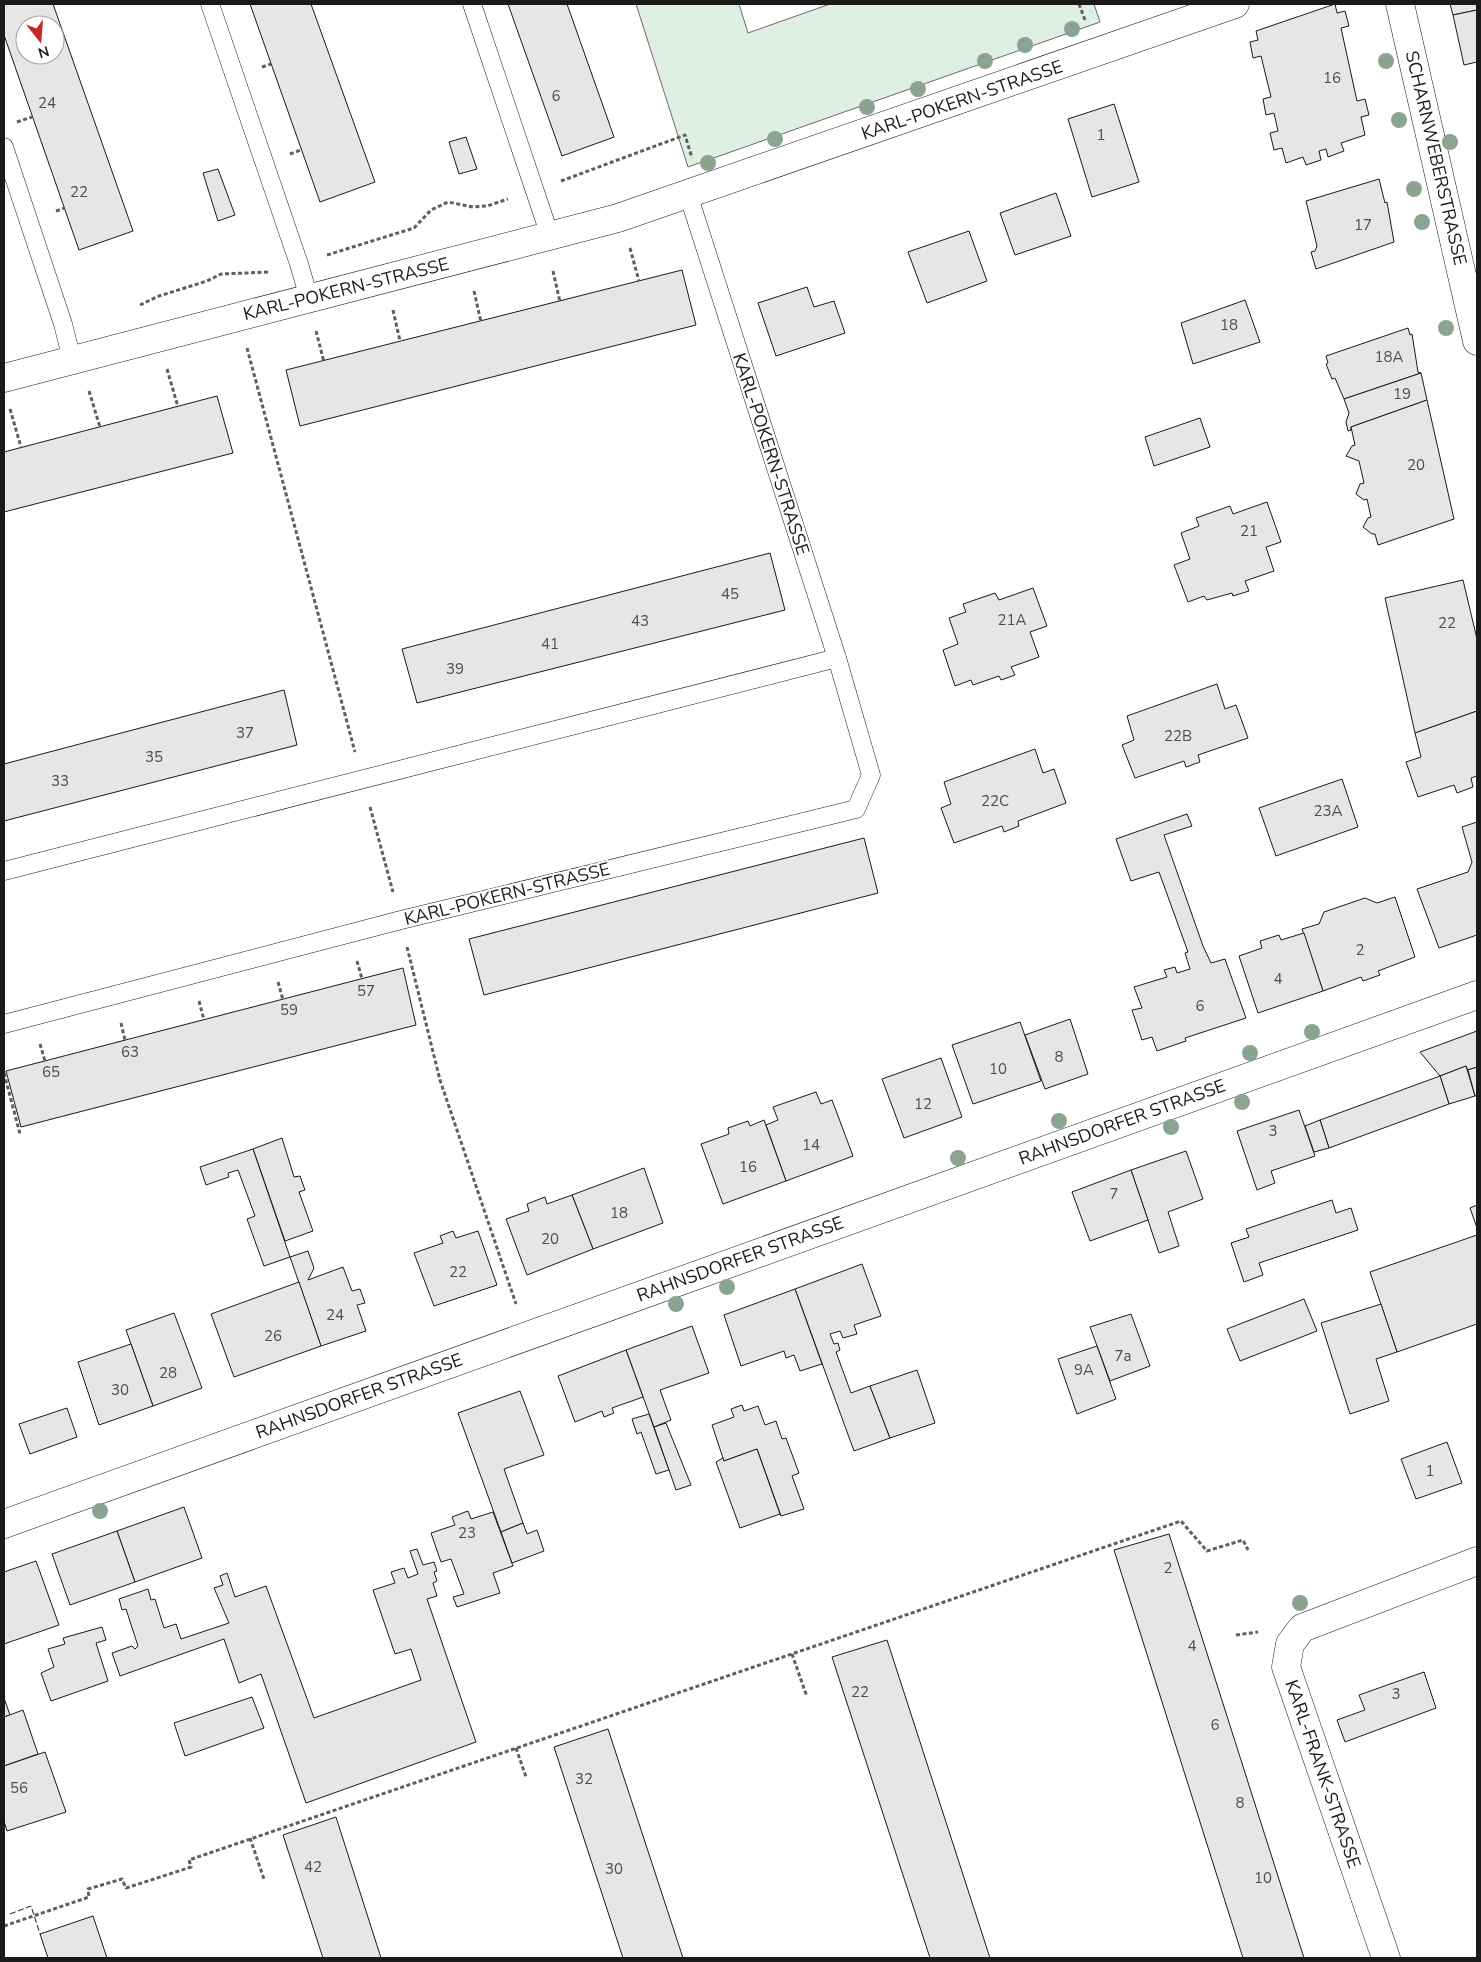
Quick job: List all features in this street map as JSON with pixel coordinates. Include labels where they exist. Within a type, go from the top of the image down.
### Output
[{"type":"street","name":"KARL-POKERN-STRASSE","points":[[6,389],[72,360],[311,310],[551,249],[618,218],[1235,4]]},
{"type":"street","name":"SCHARNWEBERSTRASSE","points":[[1400,4],[1477,341]]},
{"type":"street","name":"RAHNSDORFER STRASSE","points":[[4,1524],[1477,995]]},
{"type":"street","name":"KARL-FRANK-STRASSE","points":[[1386,1958],[1286,1667],[1290,1644],[1302,1628],[1477,1561]]},
{"type":"lane","points":[[210,4],[299,264],[311,310]]},
{"type":"lane","points":[[472,4],[536,190],[551,249]]},
{"type":"lane","points":[[4,147],[60,314],[72,360]]},
{"type":"lane","name":"KARL-POKERN-STRASSE","points":[[4,1024],[401,920],[856,809],[872,775],[837,658],[688,194]]},
{"type":"lane","points":[[4,871],[837,658]]},
{"type":"path","points":[[299,264],[414,228],[432,210],[448,202],[474,207],[487,206],[685,135],[694,162]]},
{"type":"path","points":[[628,241],[639,282]]},
{"type":"path","points":[[551,249],[560,302]]},
{"type":"path","points":[[474,289],[481,322]]},
{"type":"path","points":[[391,301],[400,341]]},
{"type":"path","points":[[311,310],[324,362]]},
{"type":"path","points":[[245,340],[401,920],[440,1080],[526,1336]]},
{"type":"path","points":[[165,360],[178,407]]},
{"type":"path","points":[[6,389],[21,447]]},
{"type":"path","points":[[89,390],[100,427]]},
{"type":"path","points":[[4,1073],[20,1134]]},
{"type":"path","points":[[4,1926],[89,1896],[88,1889],[122,1879],[126,1888],[191,1867],[189,1860],[250,1838],[1181,1521],[1207,1551],[1243,1540],[1248,1550]]},
{"type":"path","points":[[1236,1635],[1266,1631]]},
{"type":"path","points":[[792,1654],[807,1697]]},
{"type":"path","points":[[516,1748],[526,1777]]},
{"type":"path","points":[[250,1838],[264,1879]]},
{"type":"green space","points":[[636,4],[739,4],[748,33],[830,4],[1094,4],[1100,22],[688,167]]},
{"type":"building","points":[[4,4],[53,4],[57,15],[15,15],[15,65],[65,65],[65,38],[133,231],[79,250],[4,35]]},
{"type":"building","points":[[250,4],[311,4],[375,182],[320,202]]},
{"type":"building","points":[[508,4],[567,4],[614,137],[562,156]]},
{"type":"building","points":[[1335,4],[1337,13],[1345,11],[1349,26],[1341,28],[1357,101],[1365,99],[1369,115],[1361,117],[1365,135],[1341,143],[1344,151],[1328,157],[1326,149],[1319,151],[1321,160],[1306,165],[1303,157],[1286,163],[1282,148],[1274,150],[1270,133],[1278,131],[1274,113],[1266,115],[1263,99],[1271,97],[1261,56],[1253,58],[1250,42],[1258,40],[1256,31]]},
{"type":"building","points":[[1450,4],[1477,4],[1477,10],[1453,15]]},
{"type":"building","points":[[1477,10],[1477,62],[1464,65],[1453,15]]},
{"type":"building","points":[[1114,104],[1139,182],[1092,197],[1068,119]]},
{"type":"building","points":[[466,137],[477,169],[459,174],[449,142]]},
{"type":"building","points":[[218,169],[235,215],[218,221],[203,173]]},
{"type":"building","points":[[1379,179],[1385,203],[1387,202],[1394,242],[1316,269],[1311,252],[1315,251],[1317,246],[1306,201]]},
{"type":"building","points":[[1056,193],[1071,236],[1015,255],[1000,213]]},
{"type":"building","points":[[969,231],[987,281],[927,303],[908,252]]},
{"type":"building","points":[[682,270],[696,325],[300,426],[286,370]]},
{"type":"building","points":[[807,287],[814,307],[834,301],[845,333],[776,356],[758,303]]},
{"type":"building","points":[[1245,300],[1260,342],[1193,364],[1181,323]]},
{"type":"building","points":[[1408,328],[1410,335],[1412,334],[1418,372],[1421,373],[1344,399],[1335,378],[1332,379],[1326,364],[1328,363],[1326,356]]},
{"type":"building","points":[[1421,373],[1427,400],[1351,427],[1351,430],[1348,431],[1346,422],[1349,413],[1344,399]]},
{"type":"building","points":[[217,396],[233,453],[4,512],[4,452]]},
{"type":"building","points":[[1427,400],[1454,519],[1378,545],[1375,534],[1372,534],[1363,527],[1368,518],[1371,517],[1367,499],[1364,500],[1356,494],[1360,484],[1364,483],[1359,461],[1346,456],[1352,446],[1355,445],[1351,427]]},
{"type":"building","points":[[1200,418],[1210,447],[1154,466],[1145,437]]},
{"type":"building","points":[[1267,502],[1281,542],[1266,547],[1274,571],[1245,581],[1249,591],[1233,596],[1232,593],[1207,600],[1204,596],[1188,602],[1174,565],[1190,559],[1181,533],[1199,526],[1196,518],[1230,506],[1233,514]]},
{"type":"building","points":[[770,553],[785,610],[417,703],[402,649]]},
{"type":"building","points":[[1463,580],[1477,639],[1477,711],[1415,733],[1385,598]]},
{"type":"building","points":[[1033,588],[1047,626],[1030,632],[1039,657],[1011,667],[1015,675],[1001,680],[999,676],[973,685],[971,680],[955,686],[943,650],[958,644],[949,618],[966,612],[963,604],[995,593],[999,600]]},
{"type":"building","points":[[1217,684],[1225,709],[1236,705],[1248,738],[1198,755],[1200,762],[1186,767],[1184,761],[1135,778],[1122,745],[1134,740],[1127,716]]},
{"type":"building","points":[[284,690],[297,745],[4,821],[4,764]]},
{"type":"building","points":[[1477,711],[1477,776],[1471,778],[1473,787],[1457,793],[1454,785],[1418,797],[1406,762],[1421,757],[1415,733]]},
{"type":"building","points":[[1035,749],[1043,773],[1054,769],[1066,803],[1018,821],[1019,826],[1004,832],[1002,826],[954,843],[941,808],[951,804],[944,782]]},
{"type":"building","points":[[1342,779],[1358,827],[1276,856],[1259,808]]},
{"type":"building","points":[[1187,814],[1192,826],[1164,835],[1203,946],[1211,963],[1225,959],[1246,1018],[1185,1038],[1186,1041],[1157,1051],[1152,1037],[1142,1040],[1132,1010],[1142,1008],[1134,987],[1167,977],[1164,970],[1175,967],[1177,973],[1190,969],[1185,953],[1188,952],[1159,872],[1131,881],[1116,839]]},
{"type":"building","points":[[1477,822],[1477,935],[1439,948],[1417,889],[1468,872],[1472,862],[1462,827]]},
{"type":"building","points":[[864,838],[878,893],[484,995],[469,939]]},
{"type":"building","points":[[1395,897],[1415,957],[1378,971],[1380,975],[1363,981],[1361,977],[1323,991],[1302,929],[1319,924],[1324,912],[1365,898],[1377,903]]},
{"type":"building","points":[[1304,933],[1323,991],[1258,1013],[1239,956],[1262,948],[1260,941],[1279,935],[1281,940]]},
{"type":"building","points":[[403,968],[416,1025],[21,1127],[6,1071]]},
{"type":"building","points":[[1070,1019],[1088,1074],[1045,1089],[1025,1035]]},
{"type":"building","points":[[1020,1022],[1041,1081],[973,1104],[952,1045]]},
{"type":"building","points":[[1477,1031],[1477,1067],[1468,1070],[1466,1066],[1440,1076],[1420,1052]]},
{"type":"building","points":[[941,1058],[962,1117],[904,1138],[882,1079]]},
{"type":"building","points":[[1466,1066],[1475,1096],[1449,1104],[1440,1076]]},
{"type":"building","points":[[1477,1067],[1477,1095],[1475,1096],[1468,1070]]},
{"type":"building","points":[[1440,1076],[1449,1104],[1329,1148],[1320,1120]]},
{"type":"building","points":[[816,1092],[821,1104],[832,1100],[853,1156],[786,1181],[766,1125],[778,1120],[773,1107]]},
{"type":"building","points":[[1299,1110],[1315,1156],[1271,1171],[1275,1183],[1257,1190],[1237,1131]]},
{"type":"building","points":[[764,1120],[786,1181],[723,1204],[701,1144],[729,1134],[728,1128],[748,1121],[750,1126]]},
{"type":"building","points":[[1320,1120],[1329,1148],[1314,1152],[1305,1126]]},
{"type":"building","points":[[282,1138],[294,1177],[300,1176],[305,1190],[299,1192],[313,1231],[285,1241],[253,1149]]},
{"type":"building","points":[[253,1149],[290,1257],[264,1266],[247,1219],[255,1216],[238,1170],[228,1173],[229,1177],[206,1185],[200,1167]]},
{"type":"building","points":[[1186,1151],[1203,1199],[1168,1212],[1179,1246],[1159,1253],[1131,1170]]},
{"type":"building","points":[[644,1168],[663,1223],[593,1249],[572,1195]]},
{"type":"building","points":[[1131,1170],[1148,1220],[1090,1241],[1072,1192]]},
{"type":"building","points":[[572,1195],[593,1249],[527,1275],[506,1219],[529,1211],[527,1204],[545,1197],[547,1204]]},
{"type":"building","points":[[1332,1200],[1336,1213],[1351,1208],[1358,1230],[1259,1263],[1263,1275],[1244,1282],[1231,1243],[1249,1237],[1246,1229]]},
{"type":"building","points":[[1477,1205],[1477,1228],[1470,1208]]},
{"type":"building","points":[[453,1231],[456,1238],[478,1231],[497,1285],[434,1306],[414,1253],[443,1243],[440,1236]]},
{"type":"building","points":[[1477,1235],[1477,1324],[1397,1352],[1370,1272]]},
{"type":"building","points":[[308,1251],[314,1268],[308,1280],[343,1267],[352,1291],[360,1289],[365,1303],[357,1305],[366,1331],[321,1346],[290,1257]]},
{"type":"building","points":[[862,1264],[881,1316],[854,1325],[857,1334],[843,1338],[840,1331],[830,1334],[834,1344],[838,1343],[840,1350],[836,1352],[851,1393],[870,1386],[890,1438],[854,1451],[795,1289]]},
{"type":"building","points":[[299,1282],[321,1346],[234,1377],[211,1314]]},
{"type":"building","points":[[795,1289],[822,1364],[800,1371],[794,1355],[786,1358],[784,1351],[741,1366],[724,1315]]},
{"type":"building","points":[[1304,1299],[1317,1331],[1240,1361],[1227,1329]]},
{"type":"building","points":[[1381,1304],[1397,1352],[1376,1359],[1389,1401],[1350,1414],[1321,1323]]},
{"type":"building","points":[[174,1313],[202,1388],[153,1406],[126,1330]]},
{"type":"building","points":[[1131,1314],[1150,1366],[1110,1381],[1090,1327]]},
{"type":"building","points":[[692,1326],[709,1373],[660,1390],[671,1420],[654,1427],[626,1350]]},
{"type":"building","points":[[131,1344],[153,1406],[99,1425],[78,1362]]},
{"type":"building","points":[[1097,1346],[1116,1399],[1077,1414],[1058,1359]]},
{"type":"building","points":[[626,1350],[643,1397],[612,1408],[614,1413],[604,1417],[602,1411],[575,1422],[558,1376]]},
{"type":"building","points":[[917,1370],[935,1423],[890,1438],[870,1386]]},
{"type":"building","points":[[520,1391],[544,1455],[504,1469],[523,1523],[501,1532],[458,1413]]},
{"type":"building","points":[[742,1405],[744,1411],[758,1406],[765,1425],[776,1421],[782,1439],[786,1438],[799,1473],[792,1476],[804,1509],[781,1516],[757,1449],[724,1461],[712,1425],[734,1417],[731,1409]]},
{"type":"building","points":[[67,1408],[77,1437],[30,1454],[19,1424]]},
{"type":"building","points":[[649,1414],[669,1470],[656,1474],[641,1432],[637,1434],[632,1419]]},
{"type":"building","points":[[666,1423],[691,1485],[676,1490],[654,1427]]},
{"type":"building","points":[[1447,1442],[1462,1483],[1416,1499],[1401,1459]]},
{"type":"building","points":[[757,1449],[780,1514],[740,1528],[716,1462],[723,1458],[724,1461]]},
{"type":"building","points":[[184,1507],[202,1558],[135,1582],[117,1531]]},
{"type":"building","points":[[468,1511],[471,1519],[493,1512],[513,1566],[493,1573],[500,1593],[457,1607],[453,1597],[464,1594],[451,1559],[441,1562],[431,1533],[455,1525],[452,1517]]},
{"type":"building","points":[[523,1523],[527,1534],[537,1530],[544,1551],[512,1563],[501,1532]]},
{"type":"building","points":[[117,1531],[135,1582],[70,1605],[52,1554]]},
{"type":"building","points":[[1169,1534],[1304,1958],[1243,1958],[1114,1550]]},
{"type":"building","points":[[417,1549],[423,1565],[434,1562],[437,1571],[434,1572],[437,1581],[433,1583],[437,1596],[427,1599],[476,1742],[306,1803],[261,1674],[239,1683],[224,1639],[120,1676],[112,1653],[132,1646],[135,1649],[138,1646],[126,1609],[122,1610],[119,1599],[148,1589],[151,1600],[155,1599],[164,1628],[176,1624],[181,1639],[229,1623],[214,1588],[223,1585],[220,1576],[227,1573],[235,1597],[266,1586],[314,1718],[421,1680],[411,1649],[395,1654],[373,1590],[395,1583],[391,1572],[404,1568],[408,1578],[418,1574],[410,1551]]},
{"type":"building","points":[[36,1561],[59,1625],[4,1644],[4,1572]]},
{"type":"building","points":[[102,1627],[106,1640],[96,1643],[108,1681],[51,1701],[41,1673],[54,1667],[48,1649],[65,1644],[63,1638]]},
{"type":"building","points":[[887,1640],[990,1958],[930,1958],[832,1657]]},
{"type":"building","points":[[1424,1672],[1436,1708],[1345,1742],[1337,1720],[1365,1710],[1359,1695]]},
{"type":"building","points":[[252,1697],[264,1728],[185,1756],[174,1723]]},
{"type":"building","points":[[4,1698],[10,1715],[4,1717]]},
{"type":"building","points":[[23,1710],[38,1754],[4,1766],[4,1717]]},
{"type":"building","points":[[608,1729],[683,1958],[623,1958],[554,1747]]},
{"type":"building","points":[[45,1752],[66,1812],[7,1831],[4,1821],[4,1766]]},
{"type":"building","points":[[336,1817],[381,1958],[323,1958],[283,1835]]},
{"type":"building","points":[[93,1916],[107,1958],[48,1958],[40,1934]]},
{"type":"fence","points":[[10,1914],[31,1906],[40,1934]]}]
